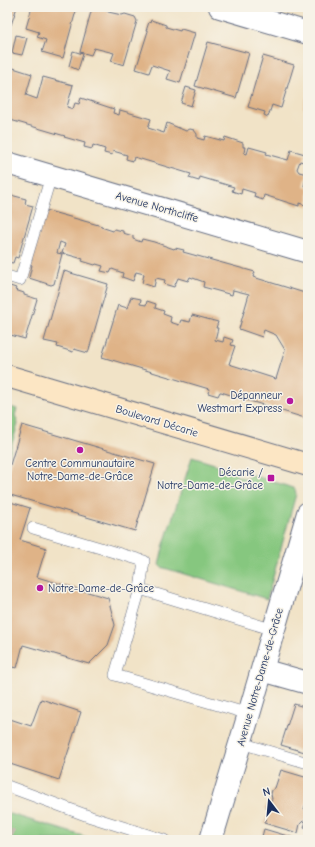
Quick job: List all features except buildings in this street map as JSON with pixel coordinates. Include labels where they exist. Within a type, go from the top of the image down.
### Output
[{"type":"main road","name":"Boulevard Décarie","points":[[7,376],[308,465]]},
{"type":"street","points":[[220,7],[308,33]]},
{"type":"street","name":"Avenue Northcliffe","points":[[7,162],[308,252]]},
{"type":"street","name":"Avenue Notre-Dame-de-Grâce","points":[[211,840],[308,513]]},
{"type":"street","points":[[262,670],[308,683]]},
{"type":"lane","points":[[7,276],[20,280],[51,176]]},
{"type":"lane","points":[[33,528],[144,561],[140,589],[115,675],[249,714]]},
{"type":"lane","points":[[140,589],[274,630]]},
{"type":"lane","points":[[240,743],[308,763]]},
{"type":"lane","points":[[7,786],[91,817],[164,840]]},
{"type":"green space","points":[[7,406],[17,409],[15,415],[18,424],[7,461]]},
{"type":"green space","points":[[192,457],[237,471],[236,476],[247,479],[249,474],[295,489],[296,494],[267,599],[161,567],[159,565],[164,544]]},
{"type":"green space","points":[[7,813],[96,840],[7,840]]},
{"type":"tunnel","points":[[7,838],[11,840]]},
{"type":"place","name":"Dépanneur Westmart Express","points":[[290,401]]},
{"type":"place","name":"Centre Communautaire Notre-Dame-de-Grâce","points":[[80,450]]},
{"type":"place","name":"Décarie / Notre-Dame-de-Grâce","points":[[271,478]]},
{"type":"place","name":"Notre-Dame-de-Grâce","points":[[40,588]]}]
